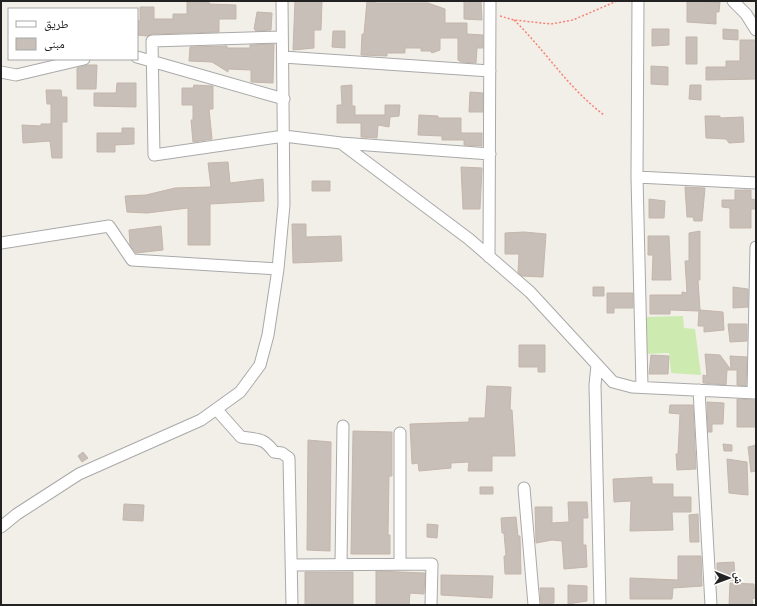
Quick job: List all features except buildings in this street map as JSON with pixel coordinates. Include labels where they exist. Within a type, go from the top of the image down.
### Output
[{"type":"street","points":[[1,527],[17,514],[79,474],[200,420],[240,392],[260,365],[268,334],[278,269],[284,205],[282,1]]},
{"type":"street","points":[[489,257],[490,1]]},
{"type":"street","points":[[638,1],[637,177],[642,387]]},
{"type":"street","points":[[733,1],[746,14],[756,30]]},
{"type":"street","points":[[282,37],[152,41],[151,60],[154,155],[284,136],[341,143],[490,154]]},
{"type":"street","points":[[138,57],[284,99]]},
{"type":"street","points":[[283,57],[490,71]]},
{"type":"street","points":[[1,72],[16,75],[80,60]]},
{"type":"street","points":[[341,143],[469,239],[543,305],[613,382],[642,387],[754,393],[756,247]]},
{"type":"street","points":[[637,177],[756,183]]},
{"type":"street","points":[[1,243],[109,226],[132,260],[278,269]]},
{"type":"street","points":[[597,365],[595,385],[600,605]]},
{"type":"street","points":[[699,390],[711,605]]},
{"type":"street","points":[[216,409],[241,437],[265,441],[274,452],[282,453],[289,458],[292,605]]},
{"type":"street","points":[[342,564],[343,426]]},
{"type":"street","points":[[400,433],[400,564]]},
{"type":"street","points":[[524,488],[534,605]]},
{"type":"street","points":[[292,565],[432,564],[431,605]]},
{"type":"path","points":[[490,14],[514,20],[551,24],[573,20],[617,1]]},
{"type":"path","points":[[514,20],[535,40],[558,71],[577,92],[604,115]]},
{"type":"green space","points":[[683,316],[684,328],[695,329],[701,375],[671,373],[669,353],[644,354],[646,317]]}]
